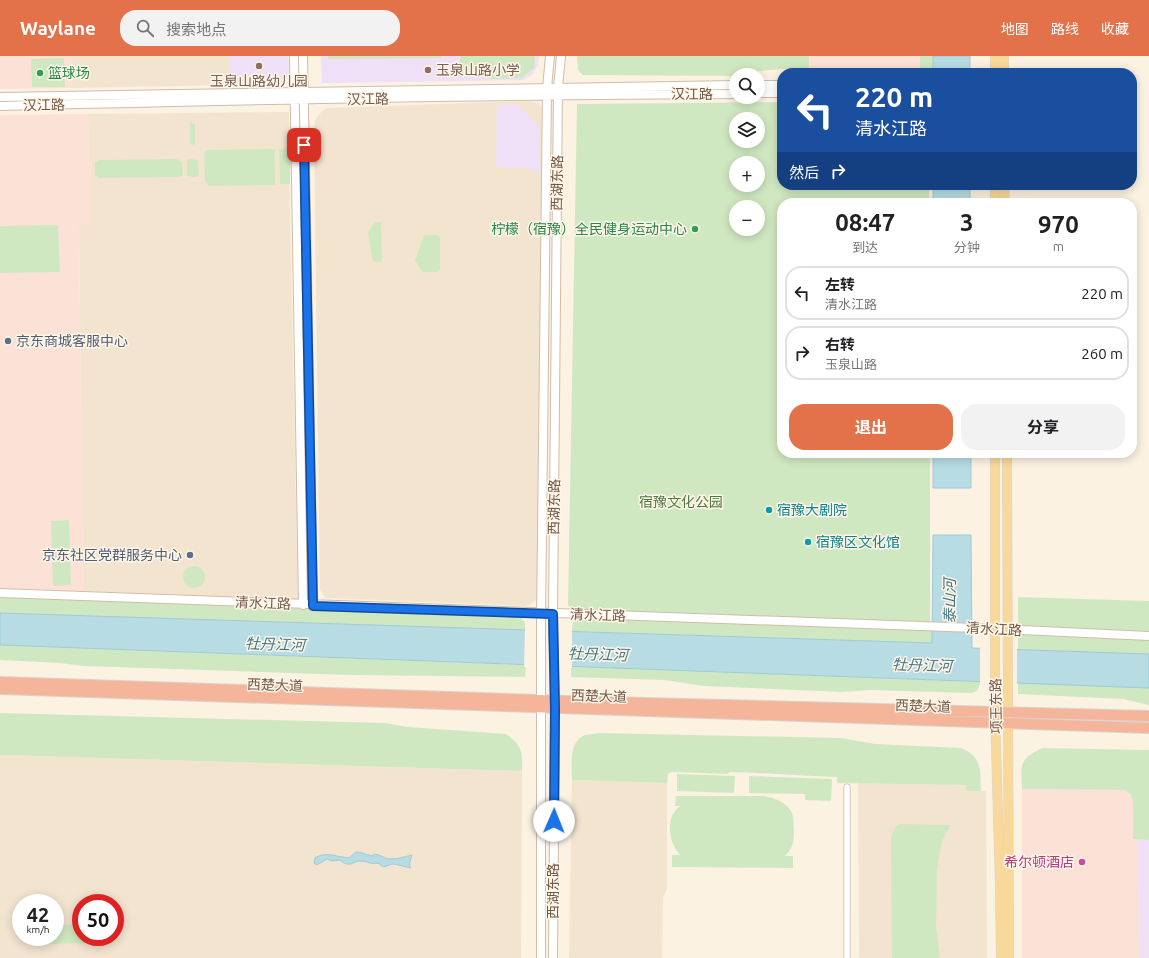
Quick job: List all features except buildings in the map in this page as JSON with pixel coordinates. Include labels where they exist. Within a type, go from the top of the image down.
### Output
[{"type":"highway","name":"西楚大道","points":[[0,682],[540,704]]},
{"type":"highway","name":"西楚大道","points":[[0,689],[540,704],[1008,712],[1149,716]]},
{"type":"highway","name":"西楚大道","points":[[555,704],[1149,728]]},
{"type":"main road","points":[[995,56],[995,68]]},
{"type":"main road","points":[[1004,56],[1004,68]]},
{"type":"main road","name":"项王东路","points":[[995,458],[995,712],[1001,958]]},
{"type":"main road","name":"项王东路","points":[[1007,458],[1009,958]]},
{"type":"street","points":[[294,56],[303,605]]},
{"type":"street","points":[[303,56],[313,606]]},
{"type":"street","name":"西湖东路","points":[[541,958],[540,676],[547,91],[550,56]]},
{"type":"street","name":"西湖东路","points":[[553,958],[555,704],[553,614],[558,91],[561,56]]},
{"type":"street","points":[[765,85],[777,85]]},
{"type":"street","name":"汉江路","points":[[558,91],[729,86]]},
{"type":"street","name":"汉江路","points":[[0,98],[304,96],[547,91],[729,94]]},
{"type":"street","points":[[765,93],[777,93]]},
{"type":"street","name":"汉江路","points":[[0,106],[295,96]]},
{"type":"street","name":"清水江路","points":[[0,593],[313,606],[976,628],[1149,636]]},
{"type":"street","points":[[847,787],[847,958]]},
{"type":"shaded area","points":[[0,56],[71,56],[72,88],[0,89]]},
{"type":"shaded area","points":[[71,56],[288,56],[289,75],[282,84],[72,88]]},
{"type":"shaded area","name":"玉泉山路幼儿园","points":[[229,56],[288,56],[289,75],[282,84],[230,85]]},
{"type":"shaded area","name":"玉泉山路小学","points":[[321,56],[539,56],[538,65],[532,75],[523,80],[322,83]]},
{"type":"shaded area","points":[[809,56],[933,56],[933,68],[809,68]]},
{"type":"shaded area","points":[[527,101],[540,104],[542,108],[536,600],[527,606],[326,598],[320,590],[315,120],[322,111],[328,108]]},
{"type":"shaded area","points":[[497,105],[517,105],[539,126],[539,174],[531,168],[496,167]]},
{"type":"shaded area","points":[[289,112],[298,600],[83,591],[79,224],[90,224],[88,114]]},
{"type":"shaded area","points":[[88,114],[90,224],[79,225],[83,591],[0,588],[0,115]]},
{"type":"shaded area","points":[[0,755],[522,771],[521,958],[0,958]]},
{"type":"shaded area","points":[[572,780],[667,783],[667,889],[663,897],[662,958],[569,958]]},
{"type":"shaded area","points":[[858,783],[967,785],[967,791],[986,791],[987,958],[859,958]]},
{"type":"shaded area","points":[[1022,789],[1125,790],[1131,795],[1133,802],[1133,839],[1138,839],[1139,958],[1022,958]]},
{"type":"shaded area","points":[[1138,839],[1149,840],[1149,958],[1139,958]]},
{"type":"green space","points":[[328,56],[441,56],[441,58],[328,59]]},
{"type":"green space","points":[[460,56],[535,56],[534,68],[522,78],[490,79],[489,77],[460,77]]},
{"type":"green space","points":[[577,56],[809,56],[809,68],[777,68],[777,70],[765,71],[765,68],[729,68],[729,76],[583,75],[578,70]]},
{"type":"green space","points":[[920,56],[933,56],[933,68],[920,68]]},
{"type":"green space","points":[[64,58],[65,87],[32,87],[31,59]]},
{"type":"green space","name":"宿豫文化公园","points":[[765,102],[777,102],[777,190],[929,190],[929,198],[777,198],[777,458],[930,458],[930,622],[573,610],[568,605],[577,104],[729,103],[729,104],[765,104]]},
{"type":"green space","points":[[191,123],[195,124],[194,145],[190,144]]},
{"type":"green space","points":[[275,149],[275,185],[209,186],[205,182],[204,152],[206,150]]},
{"type":"green space","points":[[290,149],[290,184],[280,184],[279,150]]},
{"type":"green space","points":[[177,159],[182,162],[183,175],[180,177],[99,178],[95,175],[95,162],[99,160]]},
{"type":"green space","points":[[189,159],[198,160],[199,176],[193,177],[187,175],[187,161]]},
{"type":"green space","points":[[375,222],[381,222],[382,262],[373,261],[368,233]]},
{"type":"green space","points":[[58,225],[60,272],[0,273],[0,226]]},
{"type":"green space","points":[[424,235],[438,235],[440,237],[440,269],[437,272],[422,272],[415,260]]},
{"type":"green space","points":[[69,520],[71,585],[53,586],[51,521]]},
{"type":"green space","points":[[194,566],[198,567],[204,573],[204,581],[198,587],[194,588],[190,587],[184,581],[183,577],[184,573],[190,567]]},
{"type":"green space","points":[[0,595],[518,615],[525,622],[525,630],[0,613]]},
{"type":"green space","points":[[1018,597],[1149,601],[1149,705],[1123,699],[1018,694]]},
{"type":"green space","points":[[579,617],[932,629],[932,643],[572,631],[573,622]]},
{"type":"green space","points":[[0,645],[526,665],[525,677],[350,675],[84,666],[60,663],[0,660]]},
{"type":"green space","points":[[571,666],[980,682],[978,689],[971,693],[870,690],[843,692],[704,686],[664,680],[571,677]]},
{"type":"green space","points":[[0,713],[385,723],[408,727],[506,734],[515,742],[522,754],[522,771],[0,755]]},
{"type":"green space","points":[[599,733],[841,738],[875,744],[961,748],[977,760],[980,771],[981,791],[967,791],[966,785],[837,783],[837,777],[730,772],[727,774],[671,772],[668,774],[667,783],[572,780],[572,754],[576,742],[586,735]]},
{"type":"green space","points":[[1042,748],[1149,750],[1149,840],[1133,839],[1133,802],[1131,795],[1125,790],[1022,789],[1021,774],[1023,764],[1029,756]]},
{"type":"green space","points":[[677,774],[735,776],[734,793],[677,791]]},
{"type":"green space","points":[[749,776],[832,779],[831,801],[805,800],[805,794],[749,793]]},
{"type":"green space","points":[[676,796],[764,796],[782,802],[792,812],[794,830],[793,841],[790,850],[785,856],[793,856],[793,868],[672,867],[672,855],[680,855],[673,843],[670,830],[672,816],[680,806],[675,806]]},
{"type":"green space","points":[[900,824],[950,825],[942,841],[937,868],[936,926],[940,958],[892,958],[891,837],[896,826]]},
{"type":"green space","points":[[64,925],[72,925],[72,943],[64,944]]},
{"type":"water","points":[[933,56],[970,56],[970,68],[933,68]]},
{"type":"water","points":[[933,190],[970,190],[970,198],[933,198]]},
{"type":"water","points":[[933,458],[971,458],[971,488],[933,488]]},
{"type":"water","points":[[933,535],[971,535],[972,648],[1149,654],[1149,688],[0,645],[0,613],[932,643]]},
{"type":"water","points":[[356,852],[372,856],[376,854],[390,859],[412,855],[410,863],[411,868],[394,864],[383,867],[378,863],[374,864],[361,861],[347,864],[340,860],[332,861],[327,859],[317,865],[314,863],[315,858],[319,856],[331,855],[349,858]]},
{"type":"pier","points":[[525,628],[572,629],[572,668],[524,667]]},
{"type":"pier","points":[[980,646],[1017,647],[1017,685],[980,684]]},
{"type":"place","name":"玉泉山路幼儿园","points":[[259,66]]},
{"type":"place","name":"玉泉山路小学","points":[[428,70]]},
{"type":"place","name":"篮球场","points":[[40,73]]},
{"type":"place","name":"柠檬（宿豫）全民健身运动中心","points":[[695,229]]},
{"type":"place","name":"京东商城客服中心","points":[[8,341]]},
{"type":"place","name":"宿豫大剧院","points":[[769,510]]},
{"type":"place","name":"宿豫区文化馆","points":[[808,542]]},
{"type":"place","name":"京东社区党群服务中心","points":[[190,555]]},
{"type":"place","name":"希尔顿酒店","points":[[1082,862]]},
{"type":"route","points":[[304,145],[313,606],[553,614],[555,709],[554,821]]},
{"type":"water label","name":"泰山河","points":[[949,601]]},
{"type":"water label","name":"牡丹江河","points":[[275,644]]},
{"type":"water label","name":"牡丹江河","points":[[598,654]]},
{"type":"water label","name":"牡丹江河","points":[[922,665]]}]
